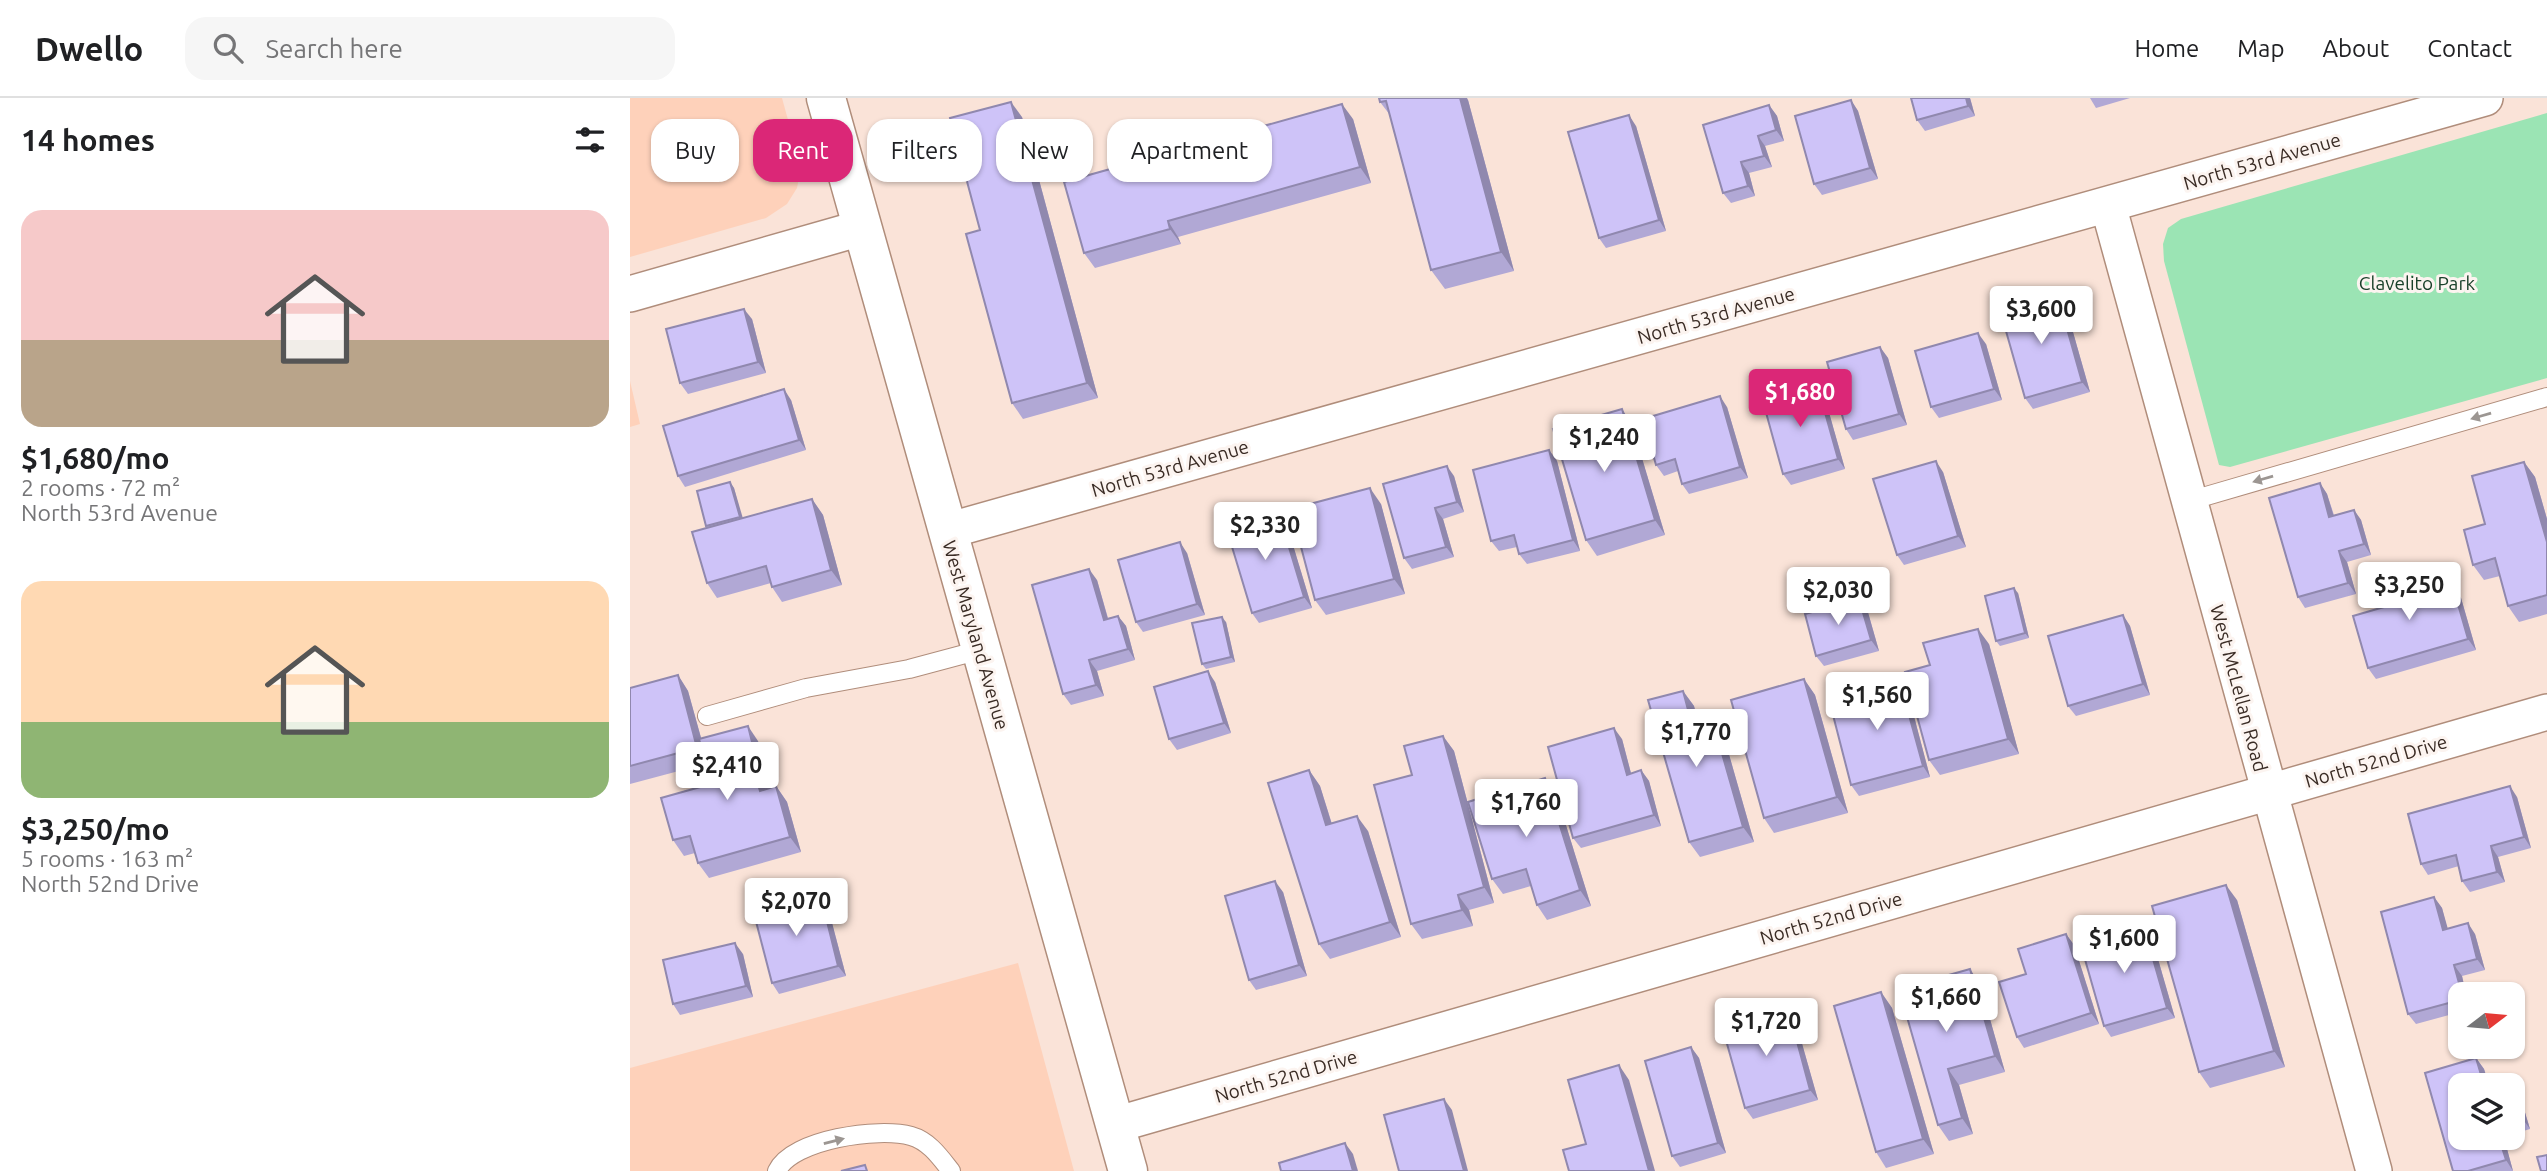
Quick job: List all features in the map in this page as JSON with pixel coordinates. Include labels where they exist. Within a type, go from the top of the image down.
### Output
[{"type":"street","name":"West Maryland Avenue","points":[[826,98],[1128,1171]]},
{"type":"street","name":"North 53rd Avenue","points":[[947,531],[2485,98]]},
{"type":"street","name":"West McLellan Road","points":[[2108,205],[2267,792],[2374,1171]]},
{"type":"street","points":[[630,294],[861,228]]},
{"type":"street","name":"North 52nd Drive","points":[[1115,1125],[2547,712]]},
{"type":"lane","points":[[2189,501],[2547,397]]},
{"type":"lane","points":[[707,716],[806,688],[909,669],[980,649]]},
{"type":"lane","points":[[777,1171],[781,1161],[801,1149],[871,1132],[913,1136],[935,1150],[951,1171]]},
{"type":"shaded area","points":[[630,98],[782,98],[788,119],[753,119],[753,182],[798,182],[787,204],[766,218],[630,257]]},
{"type":"shaded area","points":[[630,381],[640,424],[630,427]]},
{"type":"shaded area","points":[[1018,963],[1074,1171],[630,1171],[630,1068]]},
{"type":"green space","name":"Clavelito Park","points":[[2547,113],[2547,378],[2230,467],[2219,465],[2164,261],[2163,244],[2168,228],[2181,219]]},
{"type":"building","points":[[1379,98],[1460,98],[1501,252],[1431,270],[1386,101],[1380,102]]},
{"type":"building","points":[[1911,98],[1966,98],[1968,106],[1917,120]]},
{"type":"building","points":[[1851,100],[1870,168],[1814,184],[1795,116]]},
{"type":"building","points":[[1011,102],[1016,119],[996,119],[996,182],[1033,182],[1087,383],[1012,403],[966,234],[980,230],[967,182],[982,182],[982,119],[950,118]]},
{"type":"building","points":[[1342,104],[1360,167],[1168,221],[1170,229],[1084,253],[1064,182],[1093,182],[1093,174],[1107,170],[1107,182],[1272,182],[1272,124]]},
{"type":"building","points":[[1769,105],[1776,130],[1758,136],[1764,156],[1741,162],[1748,186],[1723,193],[1703,125]]},
{"type":"building","points":[[1629,115],[1659,220],[1599,238],[1568,132]]},
{"type":"building","points":[[2057,293],[2082,382],[2025,398],[2000,310]]},
{"type":"building","points":[[744,309],[758,362],[680,383],[666,329]]},
{"type":"building","points":[[1978,333],[1994,389],[1931,407],[1915,351]]},
{"type":"building","points":[[1880,347],[1899,414],[1846,429],[1827,362]]},
{"type":"building","points":[[1817,384],[1838,459],[1783,474],[1762,398]]},
{"type":"building","points":[[784,389],[799,440],[678,476],[663,426]]},
{"type":"building","points":[[1720,396],[1740,467],[1682,484],[1675,459],[1656,465],[1643,419]]},
{"type":"building","points":[[1622,409],[1655,520],[1586,540],[1553,429]]},
{"type":"building","points":[[1549,450],[1573,540],[1519,554],[1514,535],[1491,541],[1473,470]]},
{"type":"building","points":[[1936,461],[1958,536],[1897,555],[1873,479]]},
{"type":"building","points":[[2524,462],[2547,542],[2547,595],[2508,606],[2495,558],[2473,565],[2464,530],[2485,524],[2472,476]]},
{"type":"building","points":[[1447,466],[1457,502],[1435,508],[1446,547],[1404,558],[1383,484]]},
{"type":"building","points":[[730,482],[740,517],[706,526],[697,491]]},
{"type":"building","points":[[2320,483],[2329,517],[2354,510],[2364,544],[2339,551],[2348,583],[2298,597],[2269,498]]},
{"type":"building","points":[[1370,488],[1394,579],[1315,600],[1291,509]]},
{"type":"building","points":[[812,499],[831,570],[772,587],[766,566],[707,583],[692,532]]},
{"type":"building","points":[[1278,511],[1304,597],[1252,613],[1226,527]]},
{"type":"building","points":[[1180,542],[1197,604],[1136,622],[1118,560]]},
{"type":"building","points":[[1089,569],[1104,620],[1118,616],[1128,649],[1089,660],[1096,685],[1063,694],[1032,585]]},
{"type":"building","points":[[2413,571],[2420,596],[2453,587],[2468,639],[2368,668],[2353,616],[2384,607],[2377,581]]},
{"type":"building","points":[[2014,588],[2025,633],[1996,641],[1985,596]]},
{"type":"building","points":[[1859,599],[1871,640],[1816,656],[1805,614]]},
{"type":"building","points":[[2123,615],[2143,684],[2068,706],[2048,636]]},
{"type":"building","points":[[1222,617],[1231,657],[1202,664],[1192,623]]},
{"type":"building","points":[[1978,629],[2008,739],[1929,760],[1905,672],[1930,665],[1923,643]]},
{"type":"building","points":[[1208,671],[1224,723],[1169,739],[1154,687]]},
{"type":"building","points":[[678,675],[697,748],[630,766],[630,688]]},
{"type":"building","points":[[1898,675],[1923,766],[1851,785],[1833,715],[1852,710],[1847,689]]},
{"type":"building","points":[[1804,679],[1837,797],[1764,818],[1731,700]]},
{"type":"building","points":[[1683,691],[1691,721],[1711,715],[1743,827],[1689,842],[1648,700]]},
{"type":"building","points":[[748,726],[758,766],[753,768],[760,791],[776,786],[790,837],[698,863],[690,836],[673,840],[661,798],[711,784],[699,739]]},
{"type":"building","points":[[1614,728],[1627,775],[1641,770],[1654,815],[1573,838],[1548,747]]},
{"type":"building","points":[[1443,736],[1484,887],[1458,895],[1462,910],[1411,924],[1374,785],[1412,775],[1404,746]]},
{"type":"building","points":[[1309,770],[1326,825],[1357,816],[1390,922],[1319,944],[1268,783]]},
{"type":"building","points":[[1545,778],[1580,890],[1537,905],[1526,869],[1492,879],[1468,802]]},
{"type":"building","points":[[2510,786],[2524,837],[2491,846],[2497,872],[2462,881],[2456,855],[2421,864],[2408,814]]},
{"type":"building","points":[[1275,881],[1299,965],[1249,980],[1225,896]]},
{"type":"building","points":[[2226,885],[2274,1051],[2199,1072],[2152,906]]},
{"type":"building","points":[[820,893],[838,966],[772,983],[753,910]]},
{"type":"building","points":[[2434,897],[2443,930],[2468,923],[2477,959],[2454,965],[2459,982],[2448,982],[2448,1003],[2408,1014],[2381,912]]},
{"type":"building","points":[[2143,924],[2167,1008],[2104,1026],[2080,942]]},
{"type":"building","points":[[2066,934],[2091,1013],[2017,1037],[1999,982],[2026,974],[2018,949]]},
{"type":"building","points":[[735,943],[746,986],[673,1004],[663,960]]},
{"type":"building","points":[[1970,969],[1995,1056],[1948,1069],[1962,1118],[1938,1125],[1899,989]]},
{"type":"building","points":[[1881,992],[1923,1139],[1876,1152],[1834,1006]]},
{"type":"building","points":[[1788,1008],[1810,1090],[1745,1108],[1722,1026]]},
{"type":"building","points":[[1691,1047],[1718,1143],[1672,1156],[1645,1061]]},
{"type":"building","points":[[2476,1059],[2480,1073],[2448,1073],[2448,1150],[2503,1150],[2506,1160],[2468,1171],[2453,1171],[2425,1073]]},
{"type":"building","points":[[1619,1065],[1649,1171],[1569,1171],[1563,1150],[1586,1144],[1568,1080]]},
{"type":"building","points":[[1444,1099],[1464,1171],[1399,1171],[1384,1115]]},
{"type":"building","points":[[1345,1143],[1353,1171],[1281,1171],[1279,1163]]},
{"type":"building","points":[[2547,1155],[2547,1171],[2541,1171],[2537,1157]]},
{"type":"building","points":[[865,1165],[867,1171],[841,1171]]}]
